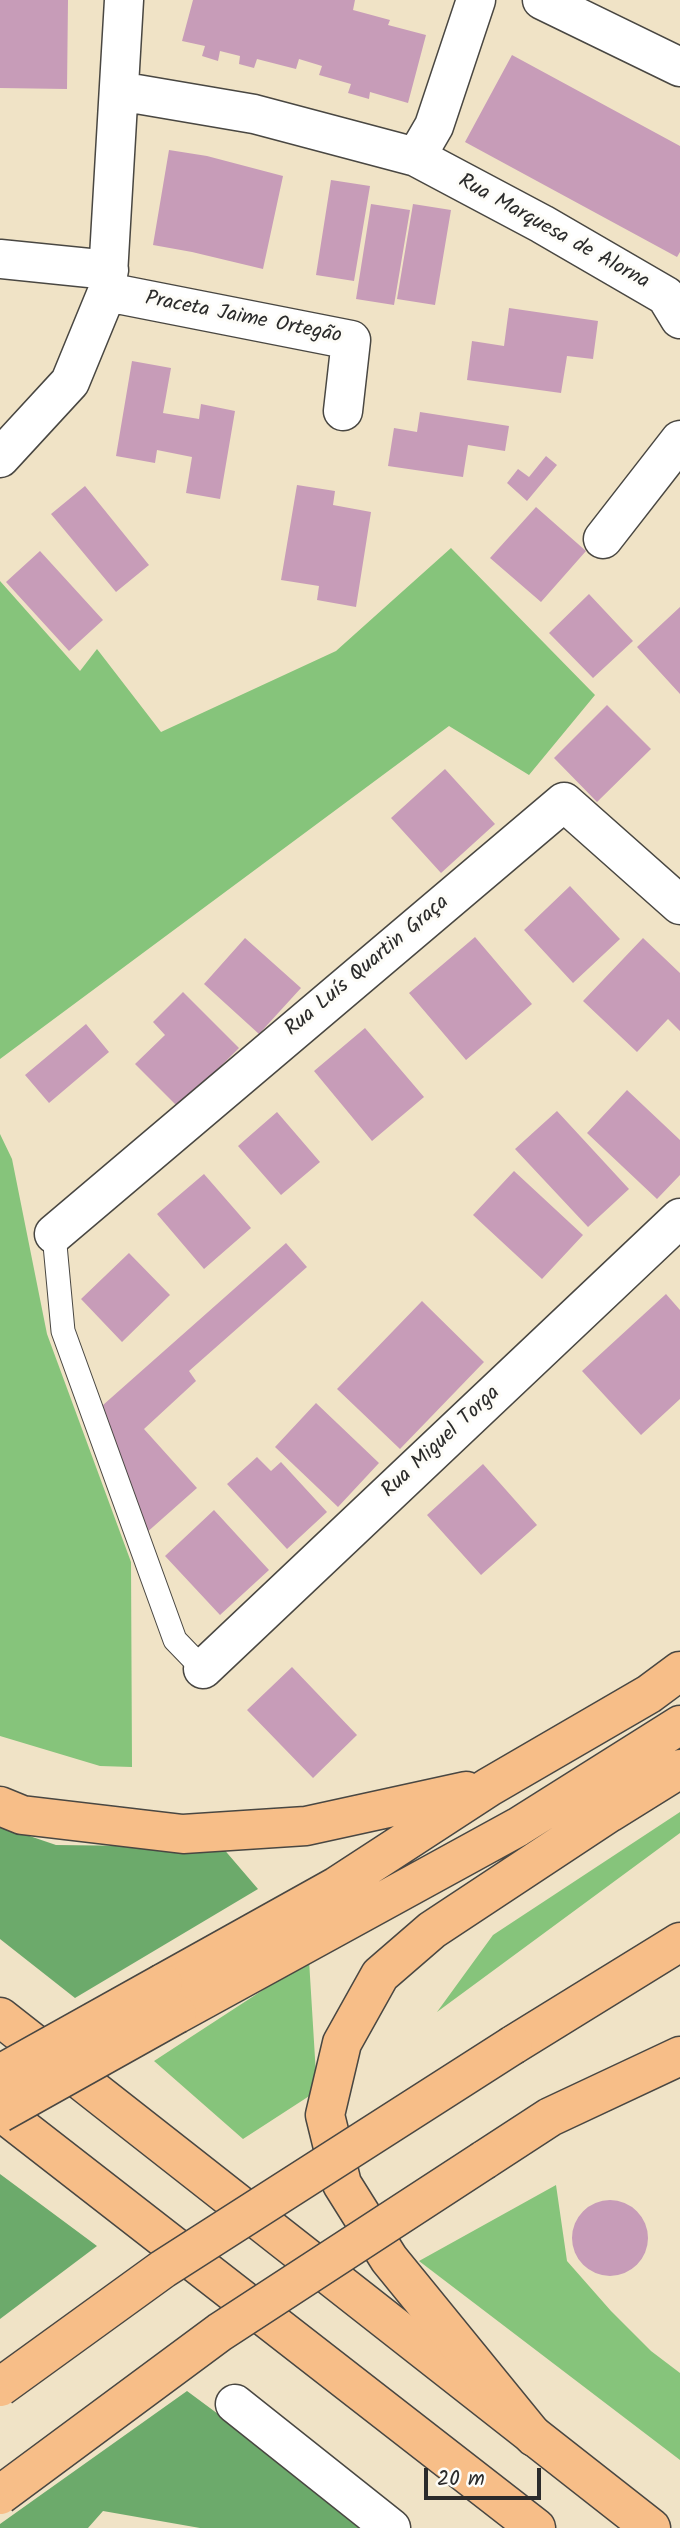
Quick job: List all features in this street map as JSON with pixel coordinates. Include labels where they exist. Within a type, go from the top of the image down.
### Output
[{"type":"highway","points":[[536,2528],[0,2112],[489,1787],[649,1694],[680,1671]]},
{"type":"highway","points":[[0,2074],[170,1998],[518,1827],[680,1725]]},
{"type":"highway","points":[[534,2437],[389,2259],[342,2184],[325,2115],[342,2043],[380,1975],[432,1930],[680,1769]]},
{"type":"highway","points":[[0,1806],[22,1815],[183,1834],[306,1826],[489,1787]]},
{"type":"highway","points":[[0,2387],[163,2269],[513,2045],[680,1942]]},
{"type":"highway","points":[[0,2017],[651,2528]]},
{"type":"highway","points":[[0,2495],[220,2332],[550,2118],[680,2056]]},
{"type":"street","points":[[0,458],[71,382],[108,281],[124,0]]},
{"type":"street","points":[[416,157],[434,126],[476,0]]},
{"type":"street","points":[[542,0],[680,67]]},
{"type":"street","name":"Rua Marquesa de Alorna","points":[[119,91],[254,114],[416,157],[542,224],[666,296],[680,319]]},
{"type":"street","points":[[0,259],[108,281]]},
{"type":"street","name":"Praceta Jaime Ortegão","points":[[108,281],[351,341],[343,411]]},
{"type":"street","points":[[603,539],[680,440]]},
{"type":"street","name":"Rua Luís Quartin Graça","points":[[54,1234],[564,802],[680,905]]},
{"type":"street","name":"Rua Miguel Torga","points":[[203,1669],[680,1218]]},
{"type":"street","points":[[235,2404],[391,2528]]},
{"type":"lane","points":[[54,1234],[63,1331],[175,1640],[203,1669]]},
{"type":"green space","points":[[451,548],[595,695],[529,775],[449,726],[0,1059],[0,581],[80,671],[97,649],[161,732],[336,651]]},
{"type":"green space","points":[[0,1134],[12,1159],[47,1334],[131,1562],[132,1767],[100,1766],[0,1736]]},
{"type":"green space","points":[[680,1812],[680,1833],[437,2012],[493,1935]]},
{"type":"green space","points":[[0,1826],[56,1845],[222,1847],[258,1889],[75,1998],[0,1939]]},
{"type":"green space","points":[[309,1960],[317,2091],[243,2139],[154,2061]]},
{"type":"green space","points":[[0,2174],[97,2246],[0,2319]]},
{"type":"green space","points":[[556,2185],[567,2261],[651,2351],[680,2373],[680,2460],[419,2261]]},
{"type":"green space","points":[[187,2391],[372,2528],[200,2528],[103,2511],[88,2528],[0,2528],[0,2524]]},
{"type":"building","points":[[0,0],[68,0],[67,89],[0,88]]},
{"type":"building","points":[[193,0],[355,0],[353,10],[390,20],[388,25],[426,35],[408,103],[370,92],[369,99],[348,93],[351,84],[319,75],[322,66],[299,59],[296,69],[257,59],[254,68],[239,64],[240,56],[220,51],[218,61],[202,56],[205,46],[182,41]]},
{"type":"building","points":[[512,55],[680,146],[680,252],[677,257],[465,142]]},
{"type":"building","points":[[169,150],[207,156],[283,176],[263,269],[153,245]]},
{"type":"building","points":[[331,180],[370,186],[354,281],[316,275]]},
{"type":"building","points":[[371,204],[410,210],[394,305],[356,299]]},
{"type":"building","points":[[413,204],[451,210],[435,305],[397,299]]},
{"type":"building","points":[[509,308],[598,321],[593,359],[567,356],[561,393],[467,380],[472,341],[504,346]]},
{"type":"building","points":[[132,361],[171,368],[163,413],[199,419],[201,404],[235,411],[220,499],[186,493],[192,457],[157,450],[155,463],[116,456]]},
{"type":"building","points":[[420,412],[509,426],[505,451],[468,445],[463,477],[388,466],[394,428],[417,432]]},
{"type":"building","points":[[546,456],[557,465],[527,501],[507,483],[518,469],[529,477]]},
{"type":"building","points":[[297,485],[335,491],[333,505],[371,512],[356,607],[317,600],[319,586],[281,580]]},
{"type":"building","points":[[85,486],[149,565],[116,592],[51,514]]},
{"type":"building","points":[[536,507],[586,551],[541,602],[490,558]]},
{"type":"building","points":[[40,551],[103,620],[69,651],[6,582]]},
{"type":"building","points":[[589,594],[633,641],[593,678],[549,633]]},
{"type":"building","points":[[680,607],[680,694],[637,647]]},
{"type":"building","points":[[607,705],[651,749],[597,802],[554,758]]},
{"type":"building","points":[[445,769],[495,824],[441,873],[391,818]]},
{"type":"building","points":[[570,886],[620,939],[573,983],[524,930]]},
{"type":"building","points":[[475,937],[532,1004],[466,1060],[409,993]]},
{"type":"building","points":[[245,938],[301,988],[259,1034],[204,984]]},
{"type":"building","points":[[643,938],[680,973],[680,1031],[668,1019],[637,1052],[583,1001]]},
{"type":"building","points":[[183,992],[239,1048],[179,1108],[135,1064],[165,1035],[153,1022]]},
{"type":"building","points":[[86,1024],[109,1052],[49,1103],[25,1075]]},
{"type":"building","points":[[365,1028],[424,1097],[372,1141],[314,1071]]},
{"type":"building","points":[[627,1090],[680,1140],[680,1175],[657,1199],[587,1133]]},
{"type":"building","points":[[557,1111],[629,1189],[588,1227],[515,1149]]},
{"type":"building","points":[[277,1112],[320,1162],[281,1195],[238,1146]]},
{"type":"building","points":[[514,1171],[583,1235],[542,1279],[473,1215]]},
{"type":"building","points":[[204,1174],[251,1228],[204,1269],[157,1214]]},
{"type":"building","points":[[286,1243],[307,1267],[189,1371],[196,1381],[144,1429],[197,1488],[145,1534],[94,1413]]},
{"type":"building","points":[[129,1253],[170,1295],[122,1342],[81,1299]]},
{"type":"building","points":[[666,1294],[680,1310],[680,1399],[641,1435],[582,1371]]},
{"type":"building","points":[[422,1301],[484,1362],[400,1449],[337,1389]]},
{"type":"building","points":[[316,1403],[379,1463],[338,1507],[275,1447]]},
{"type":"building","points":[[257,1457],[271,1471],[281,1462],[327,1512],[287,1549],[227,1484]]},
{"type":"building","points":[[483,1464],[537,1525],[481,1575],[427,1515]]},
{"type":"building","points":[[214,1510],[269,1570],[220,1615],[165,1556]]},
{"type":"building","points":[[292,1667],[357,1735],[313,1778],[247,1710]]},
{"type":"building","points":[[610,2200],[625,2203],[637,2211],[645,2223],[648,2238],[645,2253],[637,2265],[625,2273],[610,2276],[595,2273],[583,2265],[575,2253],[572,2238],[575,2223],[583,2211],[595,2203]]}]
